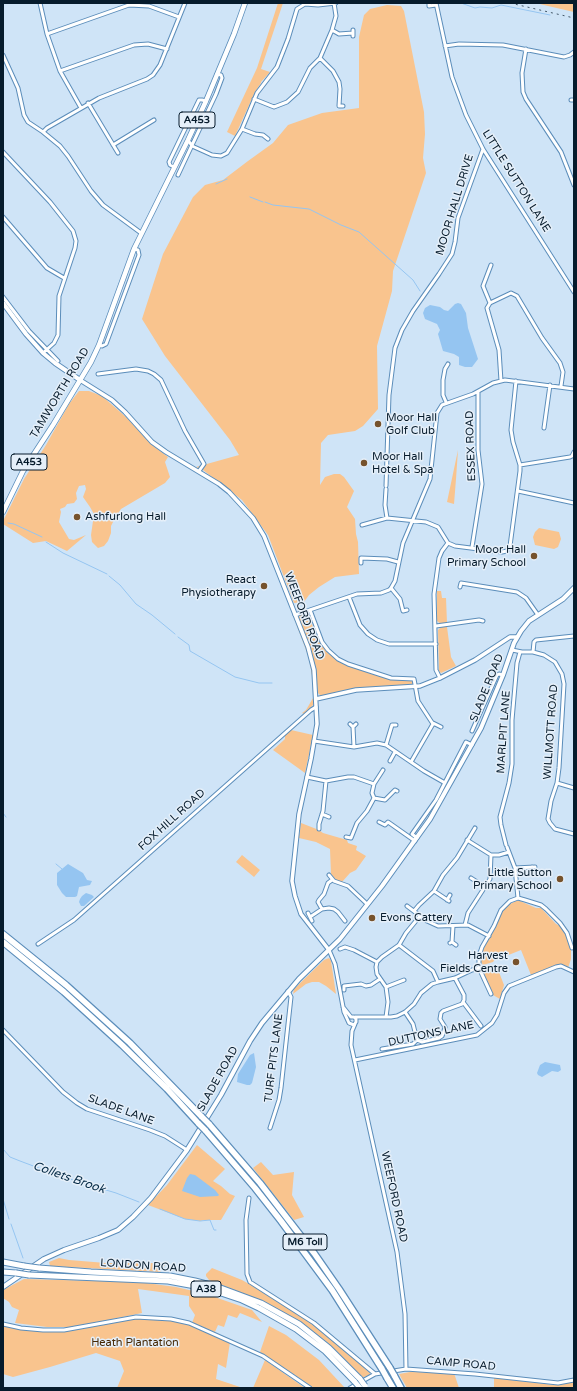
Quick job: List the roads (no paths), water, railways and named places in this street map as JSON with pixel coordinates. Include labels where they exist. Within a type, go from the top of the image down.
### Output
[{"type":"highway","name":"M6 Toll","points":[[3,934],[66,985],[130,1042],[209,1124],[260,1183],[314,1253],[390,1368],[401,1388]]},
{"type":"highway","name":"M6 Toll","points":[[3,942],[64,992],[122,1045],[167,1089],[205,1130],[255,1188],[332,1290],[393,1388]]},
{"type":"highway","name":"LONDON ROAD","points":[[3,1262],[70,1271],[170,1276],[218,1287],[261,1303],[299,1324],[329,1348],[348,1366],[357,1381]]},
{"type":"highway","name":"LONDON ROAD","points":[[3,1272],[168,1281],[206,1288],[242,1300],[296,1329],[325,1352],[363,1387]]},
{"type":"main road","name":"TAMWORTH ROAD","points":[[3,512],[23,471],[80,380],[99,346],[134,249],[206,101],[245,3]]},
{"type":"main road","points":[[3,303],[26,334],[55,363],[80,380]]},
{"type":"main road","name":"SLADE ROAD","points":[[3,1287],[44,1260],[64,1250],[110,1234],[125,1225],[151,1198],[187,1150],[221,1095],[250,1041],[267,1016],[288,991],[340,939],[416,839],[440,803],[481,728],[517,637],[526,624],[563,599],[574,588]]},
{"type":"street","points":[[40,3],[60,71],[81,108]]},
{"type":"street","points":[[43,132],[88,103],[153,75],[158,70],[185,3]]},
{"type":"street","points":[[184,147],[192,146],[212,155],[220,156],[230,150],[242,129],[254,99],[260,88],[277,67],[288,39],[297,9],[305,4],[318,5],[335,3],[335,19],[332,30],[320,58],[310,68],[298,92],[287,102],[274,107],[254,99]]},
{"type":"street","name":"LITTLE SUTTON LANE","points":[[429,3],[429,6],[436,4],[452,77],[461,102],[483,149],[574,292]]},
{"type":"street","points":[[48,34],[129,6],[149,6],[179,17]]},
{"type":"street","points":[[332,30],[339,34],[353,33]]},
{"type":"street","points":[[60,71],[134,45],[148,44],[167,49]]},
{"type":"street","points":[[445,46],[459,44],[503,45],[560,56],[570,55],[574,52]]},
{"type":"street","points":[[526,49],[522,73],[523,92],[526,99],[561,152],[574,186]]},
{"type":"street","points":[[3,55],[18,88],[25,117],[30,124],[43,132],[60,146],[91,191],[103,205],[141,233]]},
{"type":"street","points":[[570,55],[573,59]]},
{"type":"street","points":[[320,58],[332,71],[339,82],[339,106],[343,106]]},
{"type":"street","name":"TAMWORTH ROAD","points":[[178,175],[181,172],[222,78],[221,75],[218,74]]},
{"type":"street","name":"TAMWORTH ROAD","points":[[174,167],[170,165],[170,162],[199,100],[206,101]]},
{"type":"street","points":[[88,103],[118,153]]},
{"type":"street","points":[[113,145],[154,120]]},
{"type":"street","points":[[150,122],[153,127]]},
{"type":"street","points":[[242,129],[255,134],[263,135],[268,140]]},
{"type":"street","points":[[188,140],[192,146]]},
{"type":"street","name":"MOOR HALL DRIVE","points":[[387,518],[385,504],[389,395],[396,348],[402,330],[413,311],[452,254],[458,218],[483,149]]},
{"type":"street","points":[[3,152],[50,202],[73,232],[76,244],[59,296],[58,335],[54,343],[45,352]]},
{"type":"street","points":[[3,217],[47,268],[64,278]]},
{"type":"street","points":[[490,303],[482,286],[491,265]]},
{"type":"street","points":[[501,381],[499,350],[487,306],[490,303],[511,293],[517,296],[542,338],[562,367],[561,386]]},
{"type":"street","points":[[3,297],[45,352],[58,361]]},
{"type":"street","points":[[446,402],[443,395],[443,380],[445,369],[448,364]]},
{"type":"street","points":[[98,374],[136,369],[148,371],[161,380],[185,431],[204,464],[199,471]]},
{"type":"street","name":"WEEFORD ROAD","points":[[80,380],[115,403],[152,442],[220,484],[253,518],[264,536],[313,662],[316,678],[316,724],[299,814],[292,880],[301,914],[329,950],[336,964],[344,1012],[350,1023],[352,1031],[351,1045],[397,1252],[405,1314],[406,1369]]},
{"type":"street","points":[[295,615],[357,594],[386,592],[391,588],[404,543],[430,479],[437,413],[440,407],[446,402],[478,392],[501,381],[516,381],[574,388]]},
{"type":"street","points":[[362,525],[387,518],[413,520],[436,525],[448,543],[455,546],[502,552],[509,549],[518,491],[520,465],[511,430],[516,381]]},
{"type":"street","points":[[544,428],[550,385]]},
{"type":"street","name":"ESSEX ROAD","points":[[472,548],[482,484],[478,450],[478,392]]},
{"type":"street","points":[[520,465],[570,457],[574,452]]},
{"type":"street","points":[[518,491],[574,503]]},
{"type":"street","points":[[440,678],[436,670],[434,594],[439,558],[448,543]]},
{"type":"street","points":[[361,563],[361,556],[387,559],[398,562]]},
{"type":"street","points":[[461,579],[460,585],[516,592],[526,598],[538,615]]},
{"type":"street","points":[[391,588],[400,599],[405,610],[398,612]]},
{"type":"street","points":[[349,597],[360,625],[368,634],[377,640],[389,644],[436,644]]},
{"type":"street","points":[[310,610],[322,642],[338,659],[348,664],[391,678],[413,678],[418,701],[433,723],[441,727]]},
{"type":"street","points":[[436,626],[479,620],[483,621]]},
{"type":"street","points":[[316,699],[356,690],[416,687],[426,684],[475,660],[510,636],[517,637]]},
{"type":"street","points":[[533,652],[534,642],[536,640],[574,636]]},
{"type":"street","name":"WILLMOTT ROAD","points":[[512,650],[520,652],[533,652],[544,655],[555,662],[564,679],[557,783],[550,801],[548,819],[555,829],[574,834]]},
{"type":"street","name":"MARLPIT LANE","points":[[518,898],[515,868],[504,837],[500,817],[509,784],[512,764],[512,720],[517,663],[520,652]]},
{"type":"street","points":[[472,731],[498,675],[503,675]]},
{"type":"street","name":"FOX HILL ROAD","points":[[38,944],[74,920],[316,707]]},
{"type":"street","points":[[411,762],[433,723]]},
{"type":"street","points":[[350,724],[353,728],[354,747]]},
{"type":"street","points":[[353,728],[356,724]]},
{"type":"street","points":[[386,745],[393,724]]},
{"type":"street","points":[[475,726],[481,728]]},
{"type":"street","points":[[314,741],[354,747],[370,744],[386,745],[445,783]]},
{"type":"street","name":"SLADE ROAD","points":[[416,839],[412,834],[436,800],[466,742],[472,745]]},
{"type":"street","points":[[390,761],[395,752]]},
{"type":"street","points":[[454,764],[460,767]]},
{"type":"street","points":[[346,837],[350,840],[354,827],[367,811],[374,798],[372,794],[374,784],[383,770]]},
{"type":"street","points":[[307,777],[326,781],[348,777],[366,780],[374,784]]},
{"type":"street","points":[[319,829],[326,781]]},
{"type":"street","points":[[557,783],[574,788]]},
{"type":"street","points":[[374,798],[385,800],[396,789]]},
{"type":"street","points":[[436,800],[440,803]]},
{"type":"street","points":[[322,814],[329,817]]},
{"type":"street","points":[[379,822],[385,825],[388,822],[416,839]]},
{"type":"street","points":[[468,828],[473,832]]},
{"type":"street","points":[[414,911],[434,891],[449,866],[457,858],[475,828]]},
{"type":"street","points":[[499,839],[504,837]]},
{"type":"street","points":[[467,840],[492,855],[500,855],[509,852]]},
{"type":"street","points":[[465,924],[468,914],[476,904],[491,876],[490,865],[492,855]]},
{"type":"street","points":[[515,868],[534,867],[532,873]]},
{"type":"street","points":[[329,875],[332,880],[348,886],[367,904]]},
{"type":"street","points":[[471,883],[472,879],[485,887]]},
{"type":"street","points":[[322,909],[318,902],[324,894],[328,883],[332,880]]},
{"type":"street","points":[[434,891],[448,900],[450,895]]},
{"type":"street","points":[[489,992],[479,968],[480,951],[503,906],[510,901],[518,898],[534,902],[550,913],[564,927],[573,948],[573,953]]},
{"type":"street","points":[[407,906],[420,916],[438,926],[465,924],[473,926],[489,936]]},
{"type":"street","points":[[308,913],[311,919],[322,909],[334,909],[346,921]]},
{"type":"street","points":[[386,1017],[388,1002],[386,987],[376,972],[377,962],[399,945],[406,933],[420,916]]},
{"type":"street","points":[[453,926],[451,942],[456,945]]},
{"type":"street","points":[[399,945],[433,971],[438,982]]},
{"type":"street","points":[[340,949],[345,947],[362,953],[377,962]]},
{"type":"street","name":"DUTTONS LANE","points":[[355,1060],[477,1035],[492,1023],[497,1015],[504,993],[509,986],[556,967],[561,966],[574,972]]},
{"type":"street","points":[[353,1017],[364,1018],[397,1016],[405,1012],[414,1004],[426,988],[438,982],[455,978],[479,968]]},
{"type":"street","points":[[386,987],[402,980],[398,976]]},
{"type":"street","points":[[455,978],[464,995],[463,1002],[470,1013],[478,1021],[480,1026]]},
{"type":"street","points":[[343,981],[344,988],[361,984],[371,986],[380,979]]},
{"type":"street","name":"TURF PITS LANE","points":[[270,1128],[276,1111],[281,1087],[291,997],[288,991]]},
{"type":"street","points":[[417,1040],[422,1042],[442,1036],[445,1027],[440,1019],[441,1013],[463,1002]]},
{"type":"street","name":"WEEFORD ROAD","points":[[343,1006],[353,1017]]},
{"type":"street","points":[[405,1012],[413,1024],[417,1040]]},
{"type":"street","points":[[353,1017],[350,1023],[356,1023],[364,1018]]},
{"type":"street","points":[[353,1017],[356,1023]]},
{"type":"street","points":[[478,1021],[482,1019]]},
{"type":"street","name":"WEEFORD ROAD","points":[[352,1031],[356,1023]]},
{"type":"street","name":"SLADE LANE","points":[[3,1030],[63,1092],[77,1103],[87,1109],[165,1136],[187,1150]]},
{"type":"street","points":[[382,1049],[413,1044],[417,1040]]},
{"type":"street","points":[[386,1044],[387,1048]]},
{"type":"street","points":[[249,1198],[246,1220],[247,1274],[250,1282],[314,1323],[375,1374]]},
{"type":"street","points":[[3,1324],[21,1328],[64,1330],[136,1317],[171,1319],[189,1323],[263,1356],[310,1388]]},
{"type":"street","name":"CAMP ROAD","points":[[350,1388],[375,1374],[406,1369],[475,1374],[558,1383],[574,1380]]},
{"type":"water","points":[[458,303],[461,304],[466,313],[468,328],[478,359],[472,367],[459,365],[459,357],[443,351],[438,334],[440,330],[437,324],[425,319],[423,313],[425,308],[430,305],[440,307],[448,311]]},
{"type":"water","points":[[68,864],[83,873],[87,880],[92,881],[90,885],[79,887],[77,896],[75,897],[66,897],[57,885],[57,873]]},
{"type":"water","points":[[86,893],[94,897],[84,906],[81,906],[79,902],[80,899]]},
{"type":"water","points":[[254,1053],[256,1067],[252,1083],[247,1085],[237,1082],[238,1074],[250,1055]]},
{"type":"water","points":[[545,1062],[560,1065],[561,1070],[558,1072],[552,1071],[542,1077],[538,1075],[537,1073],[540,1065]]},
{"type":"water","points":[[190,1174],[195,1175],[215,1190],[219,1195],[200,1197],[182,1191]]},
{"type":"waterway","points":[[461,3],[475,8],[492,8],[501,5],[550,15]]},
{"type":"waterway","points":[[216,184],[227,179]]},
{"type":"waterway","points":[[250,197],[263,202]]},
{"type":"waterway","points":[[265,202],[273,205],[309,209],[359,232],[413,280],[420,291]]},
{"type":"waterway","points":[[8,523],[14,524],[42,537]]},
{"type":"waterway","points":[[46,542],[63,553],[107,574]]},
{"type":"waterway","points":[[109,576],[120,585],[136,604],[175,634]]},
{"type":"waterway","points":[[178,637],[189,645],[190,651],[235,677],[259,683],[272,683]]},
{"type":"waterway","points":[[3,813],[6,817]]},
{"type":"waterway","points":[[56,864],[62,869]]},
{"type":"waterway","name":"Collets Brook","points":[[3,1149],[10,1157],[20,1161],[139,1202]]},
{"type":"waterway","points":[[3,1199],[9,1219]]},
{"type":"waterway","name":"Collets Brook","points":[[160,1209],[185,1219],[200,1221],[210,1220],[214,1230],[216,1230]]},
{"type":"waterway","points":[[11,1224],[23,1258]]},
{"type":"railway","points":[[510,3],[574,18]]},
{"type":"place","name":"Moor Hall Golf Club","points":[[378,424]]},
{"type":"place","name":"Moor Hall Hotel & Spa","points":[[364,463]]},
{"type":"place","name":"Ashfurlong Hall","points":[[77,517]]},
{"type":"place","name":"Moor Hall Primary School","points":[[534,556]]},
{"type":"place","name":"React Physiotherapy","points":[[264,586]]},
{"type":"place","name":"Little Sutton Primary School","points":[[560,879]]},
{"type":"place","name":"Evons Cattery","points":[[372,918]]},
{"type":"place","name":"Harvest Fields Centre","points":[[516,962]]},
{"type":"park label","name":"Heath Plantation","points":[[135,1343]]}]
